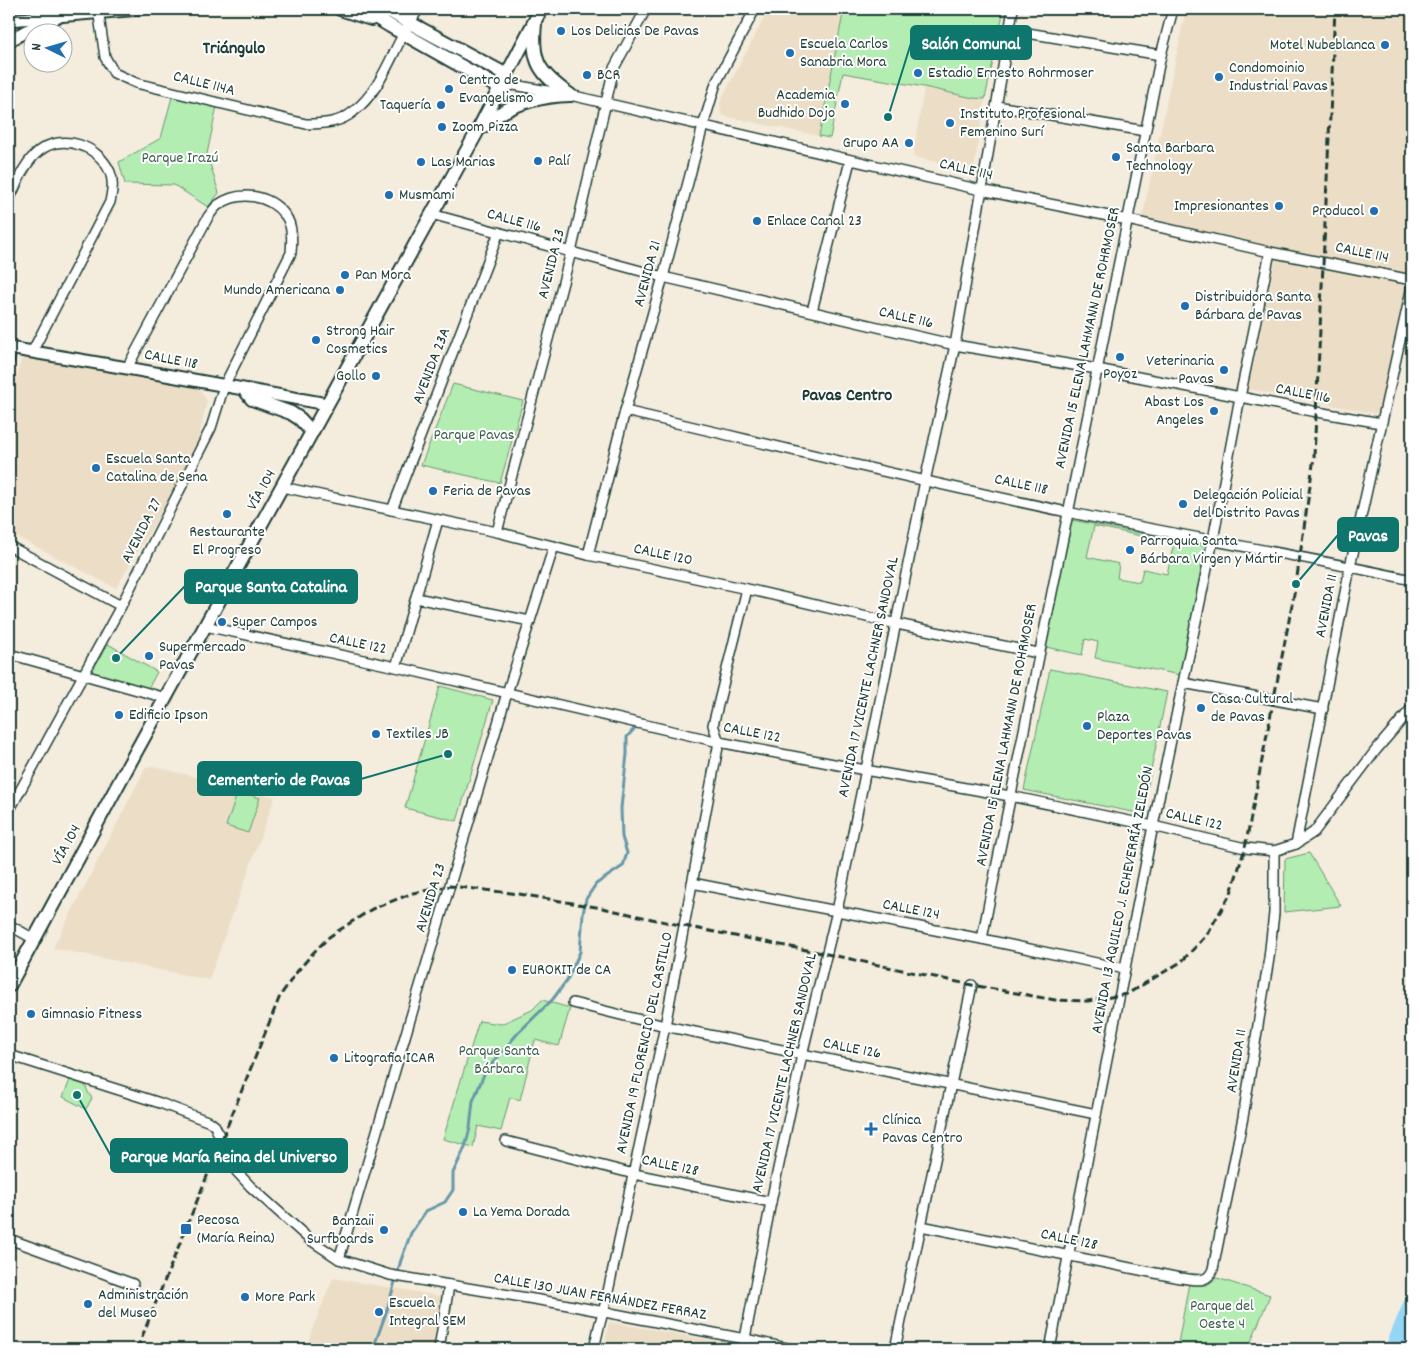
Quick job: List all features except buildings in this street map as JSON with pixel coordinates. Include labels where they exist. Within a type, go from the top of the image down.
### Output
[{"type":"main road","points":[[340,9],[390,26]]},
{"type":"main road","name":"CALLE 114","points":[[362,9],[390,26],[407,29],[511,80]]},
{"type":"main road","name":"CALLE 114","points":[[386,9],[407,29],[500,88]]},
{"type":"main road","points":[[539,14],[534,42],[536,59],[554,84],[570,94]]},
{"type":"main road","name":"VÍA 104","points":[[9,986],[500,88],[511,80],[539,14]]},
{"type":"main road","points":[[476,132],[490,120],[519,103],[553,95],[570,94]]},
{"type":"main road","points":[[245,390],[252,398],[291,413],[300,419],[312,432]]},
{"type":"street","points":[[9,20],[99,10],[140,9]]},
{"type":"street","points":[[407,29],[418,9]]},
{"type":"street","name":"AVENIDA 23","points":[[497,532],[571,252],[614,68],[646,9]]},
{"type":"street","name":"AVENIDA 21","points":[[588,554],[625,410],[664,277],[716,83],[756,9]]},
{"type":"street","name":"AVENIDA 17 VICENTE LACHNER SANDOVAL","points":[[743,1349],[802,1055],[837,912],[925,481],[955,345],[1013,9]]},
{"type":"street","name":"AVENIDA 15 ELENA LAHMANN DE ROHRMOSER","points":[[982,939],[1038,653],[1145,131],[1173,9]]},
{"type":"street","name":"CALLE 114A","points":[[99,10],[104,57],[114,72],[136,83],[306,124],[328,124],[353,113],[368,98],[407,29]]},
{"type":"street","points":[[9,41],[26,31],[50,21],[74,14]]},
{"type":"street","points":[[1009,30],[1161,55]]},
{"type":"street","name":"CALLE 114","points":[[511,80],[850,161],[1270,252],[1412,280]]},
{"type":"street","points":[[997,106],[1145,131]]},
{"type":"street","points":[[9,200],[29,160],[50,144],[65,142],[81,145],[93,150],[110,173],[112,187],[110,202],[32,352]]},
{"type":"street","points":[[812,312],[850,161]]},
{"type":"street","name":"AVENIDA 27","points":[[9,812],[121,606],[211,428],[224,386],[292,253],[293,236],[286,216],[274,205],[258,196],[231,198],[217,206],[208,217],[126,368]]},
{"type":"street","name":"CALLE 116","points":[[431,214],[664,277],[955,345],[1097,369],[1381,423]]},
{"type":"street","name":"AVENIDA 23A","points":[[392,510],[499,232]]},
{"type":"street","name":"AVENIDA 13 AQUILEO J. ECHEVERRÍA ZELEDÓN","points":[[1050,1349],[1153,826],[1213,540],[1270,252]]},
{"type":"street","name":"AVENIDA 11","points":[[1296,844],[1350,566],[1412,286]]},
{"type":"street","points":[[9,361],[10,348]]},
{"type":"street","name":"CALLE 118","points":[[10,348],[327,404]]},
{"type":"street","name":"CALLE 118","points":[[625,410],[925,481],[1068,512],[1350,566],[1412,580]]},
{"type":"street","name":"CALLE 120","points":[[282,487],[497,532],[897,624],[1038,653]]},
{"type":"street","points":[[396,667],[438,520]]},
{"type":"street","points":[[9,546],[121,606]]},
{"type":"street","name":"AVENIDA 23","points":[[339,1259],[507,693],[554,546]]},
{"type":"street","points":[[719,742],[713,725],[747,589]]},
{"type":"street","points":[[416,598],[530,622]]},
{"type":"street","name":"CALLE 122","points":[[205,626],[396,667],[719,742],[1010,796],[1153,826],[1245,848],[1274,851],[1296,844],[1314,832],[1376,750],[1412,708]]},
{"type":"street","points":[[10,656],[166,698]]},
{"type":"street","points":[[1183,683],[1323,709]]},
{"type":"street","name":"AVENIDA 19 FLORENCIO DEL CASTILLO","points":[[594,1349],[665,1026],[719,742]]},
{"type":"street","name":"AVENIDA 11","points":[[1211,1274],[1243,1117],[1269,958],[1274,913],[1274,851]]},
{"type":"street","name":"CALLE 124","points":[[692,883],[982,939],[1125,969]]},
{"type":"street","points":[[9,926],[34,939]]},
{"type":"street","points":[[895,1349],[972,985]]},
{"type":"street","name":"CALLE 126","points":[[573,1003],[665,1026],[1096,1114]]},
{"type":"street","name":"CALLE 130 JUAN FERNÁNDEZ FERRAZ","points":[[9,1055],[160,1103],[210,1122],[215,1126],[228,1157],[237,1172],[308,1239],[339,1259],[403,1278],[563,1304],[792,1349]]},
{"type":"street","name":"CALLE 128","points":[[506,1141],[634,1174],[771,1202]]},
{"type":"street","name":"CALLE 128","points":[[920,1226],[1180,1278],[1201,1280],[1211,1274]]},
{"type":"street","points":[[9,1239],[133,1284]]},
{"type":"street","points":[[439,1349],[449,1285]]},
{"type":"shaded area","name":"Escuela Carlos Sanabria Mora","points":[[769,9],[844,9],[819,136],[721,114],[720,104],[722,98]]},
{"type":"shaded area","points":[[1186,9],[1412,9],[1412,260],[1378,414],[1248,389],[1278,248],[1141,224]]},
{"type":"shaded area","name":"Instituto Profesional Femenino Surí","points":[[924,87],[985,99],[974,169],[913,157]]},
{"type":"shaded area","name":"Escuela Santa Catalina de Sena","points":[[22,357],[198,386],[207,401],[199,437],[169,499],[116,588],[9,533],[9,410]]},
{"type":"shaded area","points":[[153,766],[275,797],[209,980],[53,948],[146,767]]},
{"type":"shaded area","name":"Escuela Integral SEM","points":[[333,1278],[441,1296],[433,1349],[306,1349]]},
{"type":"shaded area","points":[[609,1322],[739,1345],[738,1349],[604,1349]]},
{"type":"green space","name":"Estadio Ernesto Rohrmoser","points":[[844,9],[1004,9],[985,99],[843,73],[830,138],[819,136]]},
{"type":"green space","name":"Parque Irazú","points":[[172,97],[217,106],[207,154],[219,193],[208,207],[174,185],[125,184],[119,162],[161,138]]},
{"type":"green space","name":"Parque Pavas","points":[[453,384],[523,401],[500,483],[421,465]]},
{"type":"green space","points":[[1072,520],[1206,546],[1180,675],[1095,658],[1098,642],[1085,639],[1082,655],[1046,647]],"holes":[[[1094,526],[1174,543],[1167,574],[1143,569],[1140,582],[1117,578],[1119,564],[1087,557]]]},
{"type":"green space","points":[[108,644],[157,672],[148,689],[91,673]]},
{"type":"green space","name":"Plaza Deportes Pavas","points":[[1050,669],[1167,692],[1142,814],[1024,790]]},
{"type":"green space","points":[[440,686],[493,700],[457,821],[405,808]]},
{"type":"green space","points":[[238,791],[260,798],[248,833],[226,826]]},
{"type":"green space","points":[[1309,853],[1341,906],[1284,912],[1285,859]]},
{"type":"green space","name":"Parque Santa Bárbara","points":[[542,1000],[570,1008],[559,1046],[535,1040],[520,1100],[510,1097],[501,1131],[478,1126],[473,1147],[443,1139],[479,1021],[501,1024],[532,1010]]},
{"type":"green space","points":[[70,1080],[85,1085],[92,1098],[86,1109],[63,1097]]},
{"type":"green space","name":"Parque del Oeste 4","points":[[1217,1278],[1270,1295],[1248,1349],[1177,1349],[1189,1283],[1207,1285]]},
{"type":"waterway","points":[[373,1349],[411,1233],[426,1211],[445,1202],[453,1190],[453,1173],[465,1147],[470,1128],[473,1101],[485,1072],[518,1033],[553,999],[567,980],[580,952],[586,899],[596,884],[623,866],[627,853],[622,837],[621,808],[627,737],[634,729]]},
{"type":"waterway","points":[[1394,1349],[1412,1305]]},
{"type":"railway","points":[[137,1349],[280,996],[296,973],[329,937],[372,909],[413,893],[450,886],[519,894],[602,908],[972,985],[1055,1000],[1088,1001],[1127,994],[1181,962],[1206,936],[1231,893],[1245,848],[1296,584],[1314,457],[1335,9]]},
{"type":"place","name":"Los Delicias De Pavas","points":[[561,31]]},
{"type":"place","name":"Motel Nubeblanca","points":[[1385,45]]},
{"type":"place","name":"Escuela Carlos Sanabria Mora","points":[[790,53]]},
{"type":"place","name":"Estadio Ernesto Rohrmoser","points":[[918,73]]},
{"type":"place","name":"BCR","points":[[587,75]]},
{"type":"place","name":"Condomoinio Industrial Pavas","points":[[1219,77]]},
{"type":"place","name":"Centro de Evangelismo","points":[[449,89]]},
{"type":"place","name":"Academia Budhido Dojo","points":[[845,104]]},
{"type":"place","name":"Taquería","points":[[441,105]]},
{"type":"place","name":"Salón Comunal","points":[[888,117]]},
{"type":"place","name":"Instituto Profesional Femenino Surí","points":[[950,123]]},
{"type":"place","name":"Zoom Pizza","points":[[442,127]]},
{"type":"place","name":"Grupo AA","points":[[909,143]]},
{"type":"place","name":"Santa Barbara Technology","points":[[1116,157]]},
{"type":"place","name":"Palí","points":[[538,161]]},
{"type":"place","name":"Las Marias","points":[[421,162]]},
{"type":"place","name":"Musmami","points":[[389,195]]},
{"type":"place","name":"Impresionantes","points":[[1279,206]]},
{"type":"place","name":"Producol","points":[[1374,211]]},
{"type":"place","name":"Enlace Canal 23","points":[[757,221]]},
{"type":"place","name":"Pan Mora","points":[[345,275]]},
{"type":"place","name":"Mundo Americana","points":[[340,290]]},
{"type":"place","name":"Distribuidora Santa Bárbara de Pavas","points":[[1185,306]]},
{"type":"place","name":"Strong Hair Cosmetics","points":[[316,340]]},
{"type":"place","name":"Poyoz","points":[[1120,357]]},
{"type":"place","name":"Veterinaria Pavas","points":[[1224,370]]},
{"type":"place","name":"Gollo","points":[[376,376]]},
{"type":"place","name":"Abast Los Angeles","points":[[1214,411]]},
{"type":"place","name":"Escuela Santa Catalina de Sena","points":[[96,468]]},
{"type":"place","name":"Feria de Pavas","points":[[433,491]]},
{"type":"place","name":"Delegación Policial del Distrito Pavas","points":[[1183,504]]},
{"type":"place","name":"Restaurante El Progreso","points":[[227,514]]},
{"type":"place","name":"Parroquia Santa Bárbara Virgen y Mártir","points":[[1130,550]]},
{"type":"place","name":"Pavas","points":[[1296,584]]},
{"type":"place","name":"Super Campos","points":[[222,622]]},
{"type":"place","name":"Supermercado Pavas","points":[[149,656]]},
{"type":"place","name":"Parque Santa Catalina","points":[[116,658]]},
{"type":"place","name":"Casa Cultural de Pavas","points":[[1201,708]]},
{"type":"place","name":"Edificio Ipson","points":[[119,715]]},
{"type":"place","name":"Plaza Deportes Pavas","points":[[1087,726]]},
{"type":"place","name":"Textiles JB","points":[[376,734]]},
{"type":"place","name":"Cementerio de Pavas","points":[[448,754]]},
{"type":"place","name":"EUROKIT de CA","points":[[512,970]]},
{"type":"place","name":"Gimnasio Fitness","points":[[31,1014]]},
{"type":"place","name":"Litografia ICAR","points":[[334,1058]]},
{"type":"place","name":"Parque María Reina del Universo","points":[[77,1095]]},
{"type":"place","name":"Clínica Pavas Centro","points":[[871,1129]]},
{"type":"place","name":"La Yema Dorada","points":[[463,1212]]},
{"type":"place","name":"Pecosa (María Reina)","points":[[186,1229]]},
{"type":"place","name":"Banzaii Surfboards","points":[[384,1230]]},
{"type":"place","name":"More Park","points":[[245,1297]]},
{"type":"place","name":"Administración del Museo","points":[[88,1304]]},
{"type":"place","name":"Escuela Integral SEM","points":[[379,1312]]},
{"type":"district","name":"Triángulo","points":[[234,49]]},
{"type":"district","name":"Pavas Centro","points":[[847,396]]}]
